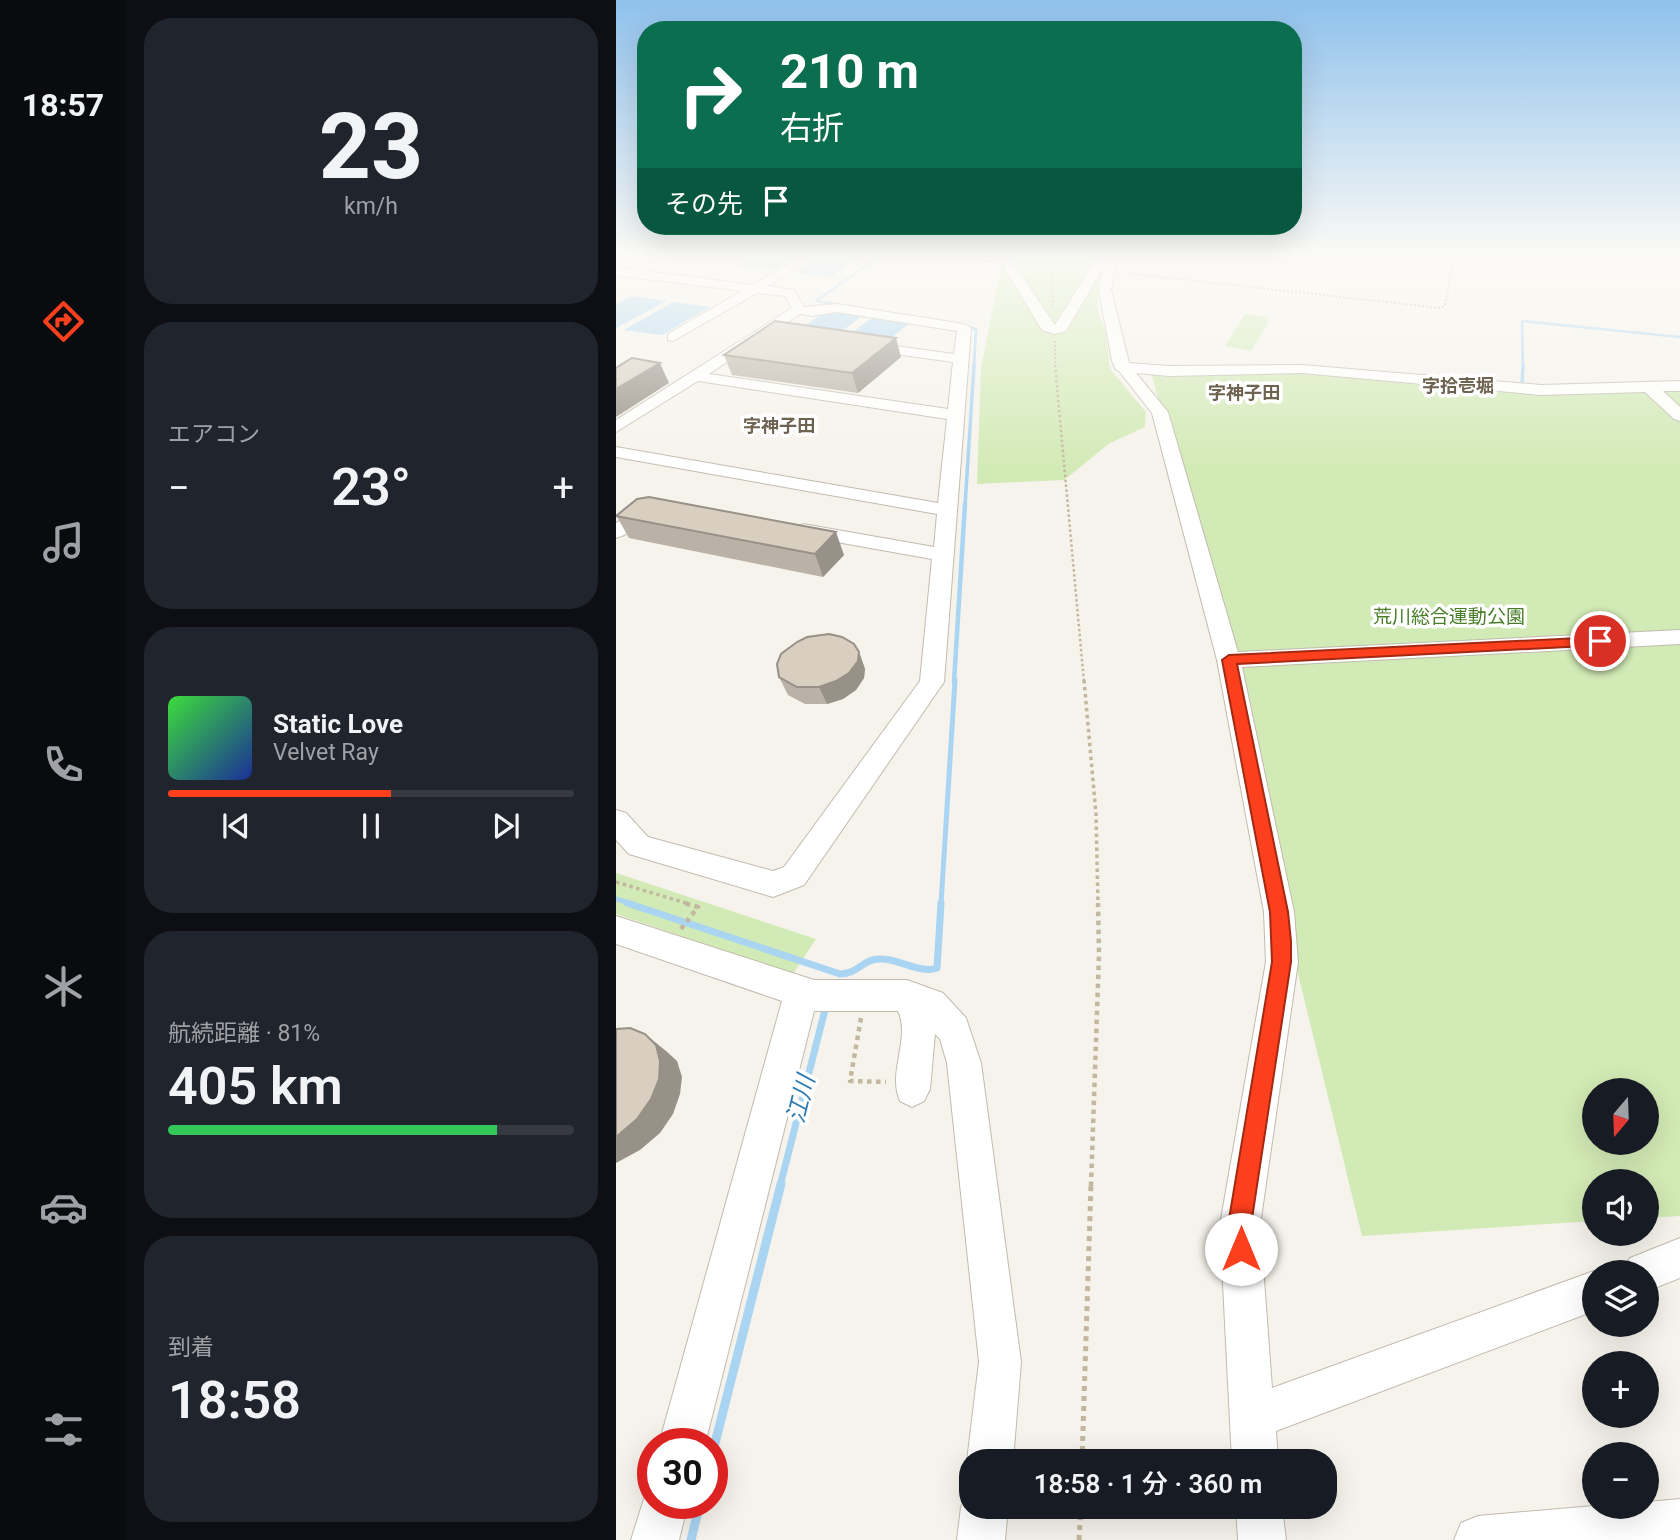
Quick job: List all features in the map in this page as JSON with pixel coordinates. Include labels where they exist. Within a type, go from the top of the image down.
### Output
[{"type":"street","points":[[673,337],[688,328]]},
{"type":"street","points":[[616,427],[770,328]]},
{"type":"street","points":[[616,821],[639,846],[773,884],[794,876],[932,682],[963,328]]},
{"type":"street","points":[[1050,328],[1061,328]]},
{"type":"street","points":[[1113,328],[1121,367],[1160,412],[1229,660],[1279,912],[1282,962],[1240,1225],[1254,1449]]},
{"type":"street","points":[[764,332],[790,335]]},
{"type":"street","points":[[856,344],[961,359]]},
{"type":"street","points":[[1121,367],[1169,371],[1303,369],[1541,390],[1680,386]]},
{"type":"street","points":[[694,376],[956,415]]},
{"type":"street","points":[[1648,387],[1680,416]]},
{"type":"street","points":[[616,452],[947,510]]},
{"type":"street","points":[[616,532],[627,512],[666,509]]},
{"type":"street","points":[[785,526],[943,555]]},
{"type":"street","points":[[1229,660],[1680,638]]},
{"type":"street","points":[[616,930],[827,999]]},
{"type":"street","points":[[907,995],[920,1022],[913,1085]]},
{"type":"street","points":[[686,1428],[798,1009],[827,999],[907,995],[930,1004],[943,1016],[954,1030],[964,1063],[1000,1362],[991,1449]]},
{"type":"street","points":[[1659,1266],[1680,1258]]},
{"type":"street","points":[[1252,1418],[1582,1295]]},
{"type":"street","points":[[655,1540],[661,1519]]},
{"type":"street","points":[[981,1540],[984,1519]]},
{"type":"street","points":[[1260,1519],[1262,1540]]},
{"type":"street","points":[[1478,1540],[1680,1523]]},
{"type":"path","points":[[1055,329],[1056,384],[1096,814],[1099,954],[1082,1449]]},
{"type":"path","points":[[616,882],[698,907],[678,933]]},
{"type":"path","points":[[827,999],[861,1020],[849,1081],[913,1085]]},
{"type":"path","points":[[1079,1540],[1080,1519]]},
{"type":"green space","points":[[989,328],[1104,328],[1110,369],[1146,412],[1145,427],[1110,443],[1064,480],[977,484],[981,368]]},
{"type":"green space","points":[[1236,328],[1265,328],[1251,351],[1225,346]]},
{"type":"green space","name":"荒川総合運動公園","points":[[1262,370],[1314,371],[1544,392],[1680,388],[1680,1216],[1659,1217],[1659,1169],[1582,1169],[1582,1222],[1362,1236],[1152,375]]},
{"type":"green space","points":[[616,873],[816,939],[793,974],[616,914]]},
{"type":"water","points":[[628,328],[674,328],[662,335],[624,330]]},
{"type":"water","points":[[802,328],[846,328],[835,336],[797,331]]},
{"type":"water","points":[[858,328],[904,328],[886,342],[846,337]]},
{"type":"building","points":[[765,328],[824,328],[896,338],[852,373],[724,355]]},
{"type":"building","points":[[632,358],[660,363],[616,389],[616,368]]},
{"type":"building","points":[[649,497],[836,532],[815,554],[616,516],[637,499]]},
{"type":"building","points":[[829,634],[854,644],[859,652],[858,661],[849,673],[819,687],[797,687],[779,677],[777,664],[781,654],[807,637]]},
{"type":"building","points":[[630,1028],[645,1034],[656,1045],[660,1061],[659,1079],[651,1099],[637,1119],[616,1137],[616,1029]]},
{"type":"waterway","points":[[971,328],[976,329],[974,367]]},
{"type":"waterway","points":[[1522,328],[1523,366]]},
{"type":"waterway","points":[[1590,328],[1680,337]]},
{"type":"waterway","points":[[965,506],[974,365]]},
{"type":"waterway","points":[[1522,385],[1523,366]]},
{"type":"waterway","points":[[954,682],[965,504]]},
{"type":"waterway","points":[[941,904],[955,680]]},
{"type":"waterway","name":"江川","points":[[616,899],[632,904]]},
{"type":"waterway","name":"江川","points":[[627,903],[840,974],[852,972],[875,959],[924,969],[937,968],[941,903]]},
{"type":"waterway","name":"江川","points":[[780,1186],[826,1006]]},
{"type":"waterway","name":"江川","points":[[719,1428],[781,1184]]},
{"type":"waterway","name":"江川","points":[[691,1540],[696,1519]]},
{"type":"district","name":"字拾壱堀","points":[[1458,386]]},
{"type":"district","name":"字神子田","points":[[1244,393]]},
{"type":"district","name":"字神子田","points":[[779,426]]},
{"type":"route","points":[[1241,1249],[1240,1225],[1282,962],[1279,912],[1229,660],[1600,641]]}]
